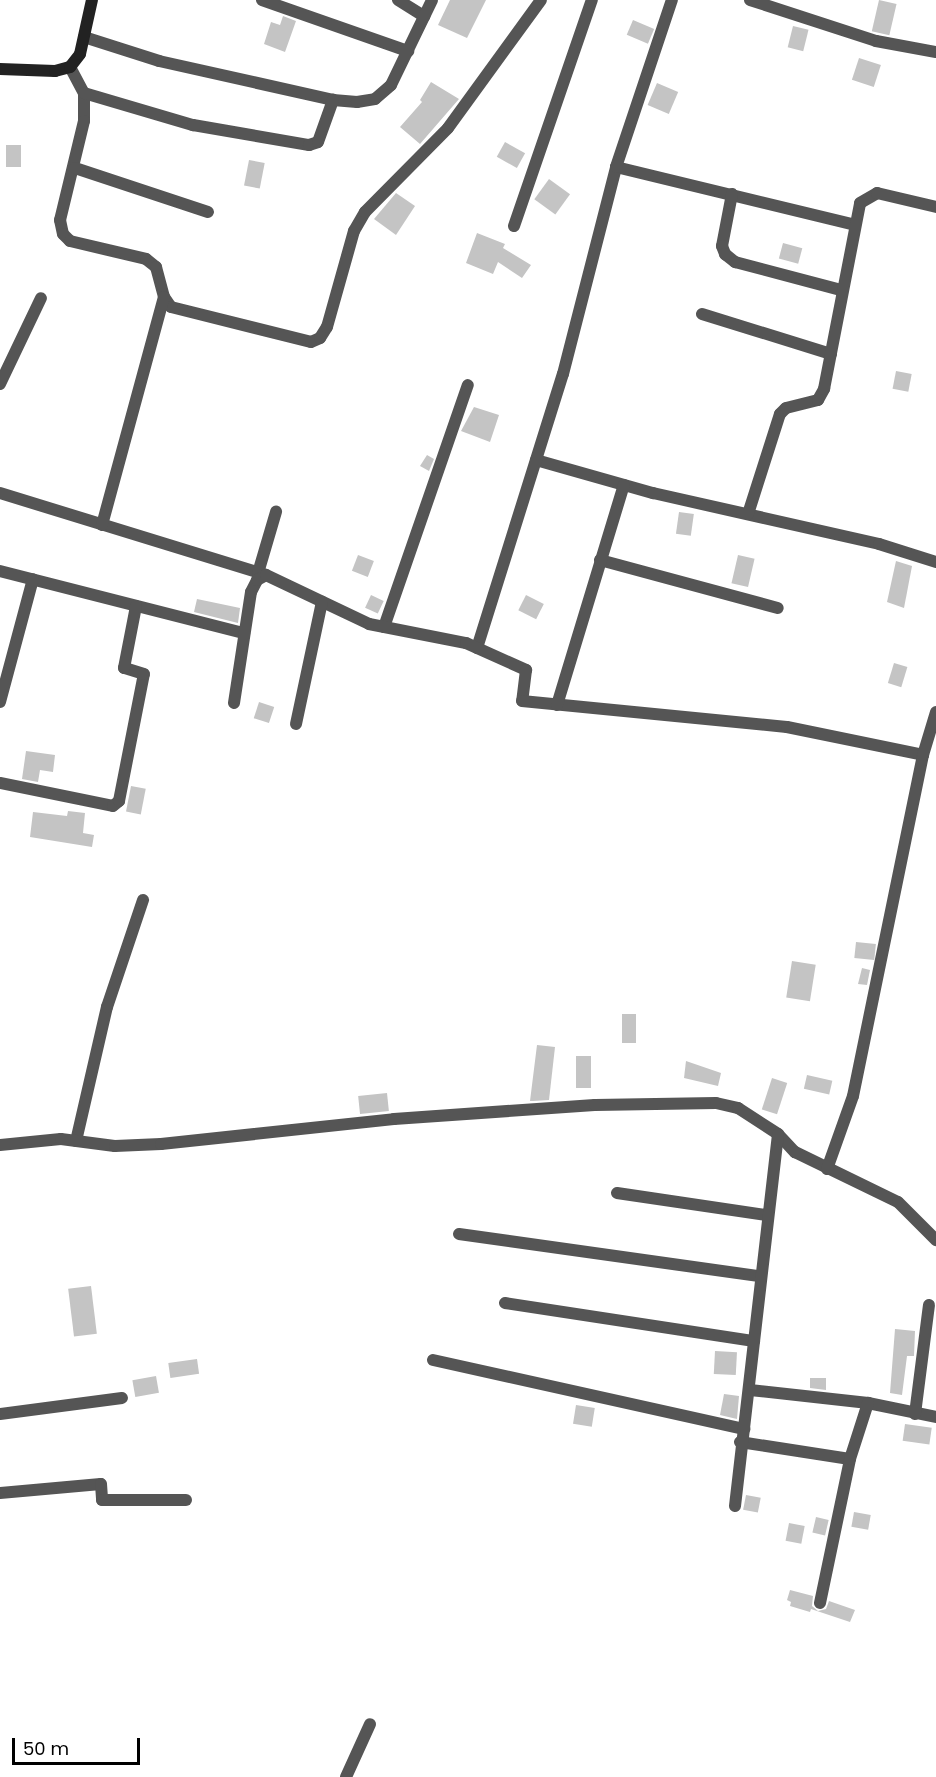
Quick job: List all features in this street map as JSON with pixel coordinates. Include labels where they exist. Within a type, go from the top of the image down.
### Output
[{"type":"street","points":[[0,69],[55,71],[70,67],[80,54],[92,0]]},
{"type":"street","points":[[262,0],[408,51]]},
{"type":"street","points":[[398,0],[424,16]]},
{"type":"street","points":[[84,37],[159,61],[333,100],[375,99],[391,85],[432,0]]},
{"type":"street","points":[[70,67],[84,93],[81,147],[60,220],[63,234],[70,241],[146,259],[156,267],[164,297],[171,307],[294,340],[311,342],[320,338],[327,327],[354,231],[364,212],[448,128],[541,0]]},
{"type":"street","points":[[514,226],[592,0]]},
{"type":"street","points":[[477,648],[563,374],[616,167],[672,0]]},
{"type":"street","points":[[750,0],[876,41],[936,52]]},
{"type":"street","points":[[84,93],[193,125],[309,145],[318,142],[333,100]]},
{"type":"street","points":[[616,167],[855,225]]},
{"type":"street","points":[[75,168],[208,212]]},
{"type":"street","points":[[748,514],[780,414],[786,408],[818,400],[831,354],[841,290],[860,203],[877,193],[936,207]]},
{"type":"street","points":[[732,194],[722,246],[725,255],[735,261],[841,290]]},
{"type":"street","points":[[102,525],[164,297]]},
{"type":"street","points":[[0,384],[40,298]]},
{"type":"street","points":[[702,314],[831,354]]},
{"type":"street","points":[[384,627],[468,385]]},
{"type":"street","points":[[536,460],[624,485],[936,562]]},
{"type":"street","points":[[557,705],[624,485]]},
{"type":"street","points":[[0,493],[262,574],[369,624],[477,648],[526,670],[522,701],[787,727],[923,755]]},
{"type":"street","points":[[234,703],[251,591],[262,574],[276,512]]},
{"type":"street","points":[[600,560],[778,608]]},
{"type":"street","points":[[0,571],[244,633]]},
{"type":"street","points":[[0,702],[33,579]]},
{"type":"street","points":[[296,724],[322,602]]},
{"type":"street","points":[[0,783],[112,806],[119,801],[144,674],[124,668],[136,606]]},
{"type":"street","points":[[827,1168],[853,1096],[923,755],[936,712]]},
{"type":"street","points":[[76,1141],[107,1007],[143,900]]},
{"type":"street","points":[[0,1145],[76,1141],[115,1146],[161,1144],[394,1119],[681,1101],[738,1108],[778,1134],[795,1152],[898,1202],[936,1240]]},
{"type":"street","points":[[735,1506],[740,1442],[750,1390],[766,1215],[778,1134]]},
{"type":"street","points":[[617,1193],[766,1215]]},
{"type":"street","points":[[459,1234],[759,1276]]},
{"type":"street","points":[[505,1303],[754,1341]]},
{"type":"street","points":[[915,1414],[929,1305]]},
{"type":"street","points":[[433,1360],[744,1429]]},
{"type":"street","points":[[750,1390],[868,1403],[936,1417]]},
{"type":"street","points":[[0,1414],[122,1398]]},
{"type":"street","points":[[820,1603],[850,1459],[868,1403]]},
{"type":"street","points":[[740,1442],[850,1459]]},
{"type":"street","points":[[0,1493],[101,1484],[102,1500],[186,1500]]},
{"type":"street","points":[[346,1777],[370,1724]]},
{"type":"building","points":[[450,0],[486,0],[467,38],[438,25]]},
{"type":"building","points":[[879,0],[897,4],[889,35],[872,31]]},
{"type":"building","points":[[283,16],[296,21],[285,52],[264,44],[271,22],[280,25]]},
{"type":"building","points":[[633,20],[654,29],[648,44],[627,35]]},
{"type":"building","points":[[793,26],[809,30],[803,51],[788,47]]},
{"type":"building","points":[[859,58],[881,65],[874,87],[852,80]]},
{"type":"building","points":[[431,82],[459,99],[420,144],[400,127],[422,102],[420,100]]},
{"type":"building","points":[[657,83],[678,92],[669,114],[648,105]]},
{"type":"building","points":[[505,142],[525,153],[517,168],[497,157]]},
{"type":"building","points":[[6,145],[21,145],[21,167],[6,167]]},
{"type":"building","points":[[249,160],[265,163],[260,189],[244,186]]},
{"type":"building","points":[[549,179],[570,194],[555,215],[534,199]]},
{"type":"building","points":[[396,193],[415,206],[396,235],[374,219]]},
{"type":"building","points":[[477,233],[505,244],[503,248],[531,265],[522,278],[498,262],[493,274],[466,263]]},
{"type":"building","points":[[783,243],[802,248],[798,264],[779,258]]},
{"type":"building","points":[[896,371],[912,374],[908,392],[893,389]]},
{"type":"building","points":[[474,407],[499,415],[490,442],[461,431]]},
{"type":"building","points":[[427,455],[434,459],[429,471],[420,466]]},
{"type":"building","points":[[679,512],[694,514],[691,536],[676,534]]},
{"type":"building","points":[[358,555],[374,561],[368,577],[352,571]]},
{"type":"building","points":[[738,555],[755,559],[748,587],[731,583]]},
{"type":"building","points":[[896,561],[912,566],[904,608],[887,602]]},
{"type":"building","points":[[371,595],[384,601],[378,614],[365,608]]},
{"type":"building","points":[[526,595],[544,604],[536,619],[518,610]]},
{"type":"building","points":[[197,599],[240,608],[238,623],[194,612]]},
{"type":"building","points":[[894,663],[907,667],[901,687],[888,683]]},
{"type":"building","points":[[259,702],[274,707],[269,723],[254,718]]},
{"type":"building","points":[[26,751],[55,755],[53,772],[40,770],[38,782],[22,779]]},
{"type":"building","points":[[131,786],[146,789],[141,814],[126,812]]},
{"type":"building","points":[[68,811],[85,813],[83,833],[94,835],[92,847],[30,837],[33,812],[67,816]]},
{"type":"building","points":[[856,942],[876,944],[874,960],[854,958]]},
{"type":"building","points":[[792,961],[816,965],[810,1001],[786,998]]},
{"type":"building","points":[[862,968],[870,970],[867,985],[858,984]]},
{"type":"building","points":[[622,1014],[636,1014],[636,1043],[622,1043]]},
{"type":"building","points":[[537,1045],[555,1047],[549,1100],[530,1101]]},
{"type":"building","points":[[576,1056],[591,1056],[591,1088],[576,1088]]},
{"type":"building","points":[[686,1061],[721,1073],[718,1086],[684,1078]]},
{"type":"building","points":[[807,1075],[832,1081],[829,1094],[804,1089]]},
{"type":"building","points":[[772,1078],[787,1083],[777,1114],[762,1109]]},
{"type":"building","points":[[387,1093],[389,1111],[360,1114],[358,1096]]},
{"type":"building","points":[[91,1286],[97,1334],[74,1336],[68,1289]]},
{"type":"building","points":[[895,1329],[915,1331],[914,1356],[907,1356],[902,1395],[890,1393]]},
{"type":"building","points":[[715,1351],[737,1352],[736,1375],[714,1374]]},
{"type":"building","points":[[197,1359],[199,1374],[170,1378],[168,1363]]},
{"type":"building","points":[[156,1376],[159,1393],[135,1397],[132,1380]]},
{"type":"building","points":[[810,1378],[826,1378],[826,1390],[810,1388]]},
{"type":"building","points":[[724,1394],[739,1396],[737,1419],[720,1415]]},
{"type":"building","points":[[576,1405],[595,1408],[592,1427],[573,1424]]},
{"type":"building","points":[[905,1424],[932,1428],[929,1445],[903,1441]]},
{"type":"building","points":[[746,1495],[761,1498],[758,1513],[743,1510]]},
{"type":"building","points":[[854,1512],[871,1515],[868,1530],[851,1527]]},
{"type":"building","points":[[816,1517],[829,1520],[825,1536],[812,1533]]},
{"type":"building","points":[[789,1523],[805,1526],[801,1544],[786,1541]]},
{"type":"building","points":[[790,1590],[813,1596],[812,1606],[818,1611],[826,1609],[829,1601],[855,1610],[850,1622],[811,1609],[810,1612],[790,1606],[791,1602],[787,1600]]}]
